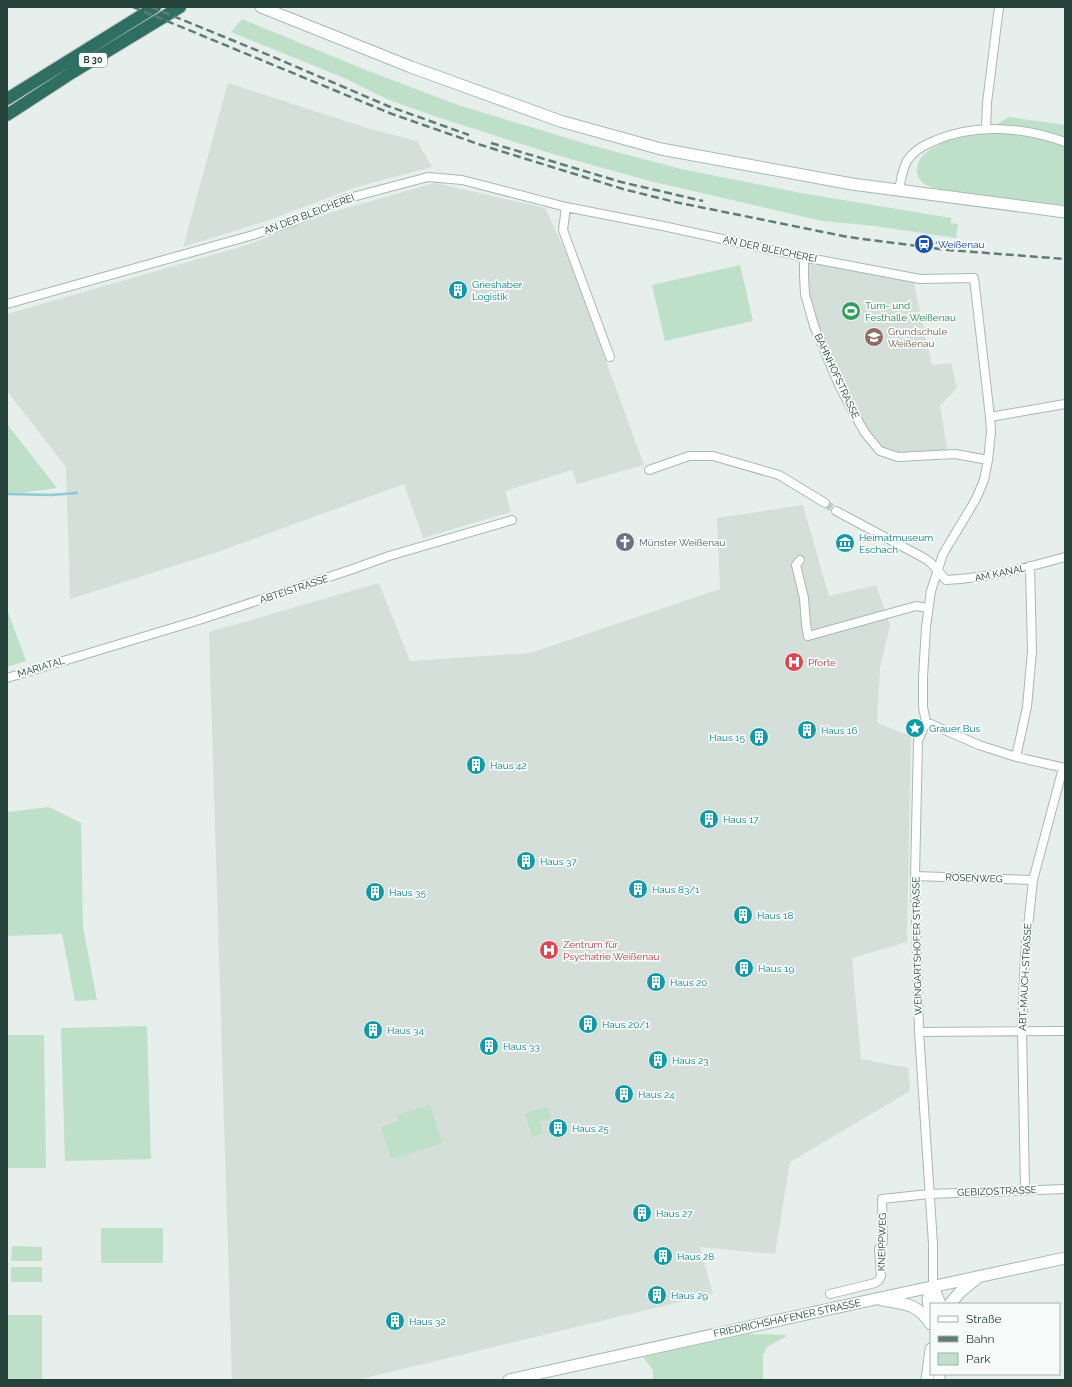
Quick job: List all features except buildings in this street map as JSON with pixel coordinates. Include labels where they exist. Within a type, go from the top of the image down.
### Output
[{"type":"highway","name":"B 30","points":[[7,99],[155,7]]},
{"type":"highway","name":"B 30","points":[[7,115],[73,72],[180,7]]},
{"type":"street","points":[[261,7],[411,67],[567,123],[661,149],[852,184],[1065,212]]},
{"type":"street","points":[[986,129],[987,103],[999,7]]},
{"type":"street","points":[[899,190],[901,176],[908,160],[914,152],[924,145],[971,129],[1015,130],[1030,132],[1065,142]]},
{"type":"street","name":"AN DER BLEICHEREI","points":[[7,304],[253,235],[292,222],[345,199],[428,178],[462,180],[566,207],[920,279],[974,278],[990,417]]},
{"type":"street","points":[[566,207],[563,230],[610,357]]},
{"type":"street","name":"BAHNHOFSTRASSE","points":[[804,256],[805,294],[814,326],[839,385],[864,433],[880,451],[898,457],[955,454],[988,460]]},
{"type":"street","points":[[1064,768],[1016,757],[979,745],[926,722],[923,707],[923,677],[928,608],[931,592],[943,554],[976,499],[984,480],[991,432],[990,417],[1065,404]]},
{"type":"street","points":[[650,470],[689,456],[713,456],[779,475],[825,503]]},
{"type":"street","points":[[836,510],[924,558],[938,571]]},
{"type":"street","name":"ABTEISTRASSE","points":[[76,657],[199,620],[389,556],[512,520]]},
{"type":"street","name":"AM KANAL","points":[[938,571],[946,580],[972,579],[1065,557]]},
{"type":"street","points":[[800,560],[796,565],[804,598],[808,636],[916,606],[928,608]]},
{"type":"street","points":[[1016,757],[1027,707],[1032,651],[1030,566]]},
{"type":"street","name":"MARIATAL","points":[[7,678],[76,657]]},
{"type":"street","name":"WEINGARTSHOFER STRASSE","points":[[926,722],[918,741],[915,876],[919,1032],[934,1261],[933,1286]]},
{"type":"street","name":"ABT-MAUCH-STRASSE","points":[[1025,1189],[1022,1031],[1024,955],[1033,880],[1064,768]]},
{"type":"street","name":"ROSENWEG","points":[[915,876],[1033,880]]},
{"type":"street","points":[[919,1032],[1065,1031]]},
{"type":"street","name":"GEBIZOSTRASSE","points":[[929,1194],[1025,1189],[1065,1189]]},
{"type":"street","name":"KNEIPPWEG","points":[[830,1294],[875,1283],[879,1280],[881,1276],[880,1249],[883,1242],[882,1199],[929,1194]]},
{"type":"street","name":"FRIEDRICHSHAFENER STRASSE","points":[[509,1380],[1065,1258]]},
{"type":"street","points":[[951,1303],[960,1292],[978,1278]]},
{"type":"street","points":[[933,1286],[940,1303]]},
{"type":"street","points":[[930,1313],[928,1299],[933,1286]]},
{"type":"street","points":[[874,1299],[903,1303],[912,1306],[923,1312],[930,1322]]},
{"type":"street","points":[[927,1380],[930,1357]]},
{"type":"shaded area","points":[[228,83],[367,128],[417,141],[432,167],[356,187],[270,220],[183,247]]},
{"type":"shaded area","points":[[435,183],[545,208],[569,260],[644,465],[577,484],[572,470],[505,491],[511,512],[423,538],[404,484],[218,552],[70,599],[66,467],[7,391],[7,314],[247,245],[332,212]]},
{"type":"shaded area","name":"Grundschule Weißenau","points":[[806,259],[913,279],[932,365],[951,363],[957,388],[940,406],[947,449],[944,452],[899,455],[881,450],[866,432],[840,384],[811,311],[805,276]]},
{"type":"shaded area","name":"Zentrum für Psychatrie Weißenau","points":[[803,505],[829,596],[876,585],[890,625],[880,668],[877,723],[911,736],[907,942],[852,958],[861,1059],[908,1068],[910,1091],[790,1162],[775,1254],[700,1247],[713,1294],[357,1380],[232,1380],[209,632],[379,583],[410,661],[530,653],[720,589],[717,518]]},
{"type":"green space","points":[[242,19],[366,70],[458,105],[590,145],[681,169],[801,193],[951,218],[951,223],[958,224],[956,238],[874,226],[822,221],[650,181],[556,155],[389,100],[344,78],[231,32]]},
{"type":"green space","points":[[1009,117],[1065,125],[1065,205],[1021,202],[934,188],[921,181],[917,172],[918,164],[927,152],[943,143],[980,134]]},
{"type":"green space","points":[[740,265],[753,321],[665,341],[652,285]]},
{"type":"green space","points":[[7,424],[57,488],[7,495]]},
{"type":"green space","points":[[7,609],[26,661],[7,667]]},
{"type":"green space","points":[[49,807],[81,823],[83,927],[97,1000],[75,1001],[62,934],[7,936],[7,812]]},
{"type":"green space","points":[[147,1026],[151,1159],[65,1161],[61,1028]]},
{"type":"green space","points":[[7,1035],[44,1035],[46,1168],[7,1168]]},
{"type":"green space","points":[[430,1105],[442,1143],[391,1159],[381,1127],[399,1121],[397,1115]]},
{"type":"green space","points":[[547,1107],[551,1119],[540,1122],[543,1133],[532,1137],[525,1113]]},
{"type":"green space","points":[[101,1228],[163,1228],[163,1263],[101,1263]]},
{"type":"green space","points":[[12,1246],[42,1247],[42,1261],[11,1261]]},
{"type":"green space","points":[[11,1267],[42,1267],[42,1282],[11,1282]]},
{"type":"green space","points":[[7,1315],[42,1315],[42,1380],[7,1380]]},
{"type":"green space","points":[[748,1334],[786,1335],[767,1347],[763,1355],[763,1380],[653,1380],[653,1370],[643,1357]]},
{"type":"waterway","points":[[7,494],[51,495],[77,493]]},
{"type":"tunnel","points":[[825,503],[836,511]]},
{"type":"railway","points":[[133,7],[392,114],[481,145],[623,189],[675,202],[848,237],[948,250],[1065,259]]},
{"type":"railway","points":[[151,7],[388,106],[469,135]]},
{"type":"railway","points":[[491,143],[621,182],[703,201]]},
{"type":"railway","points":[[924,241],[969,246]]},
{"type":"place","name":"Weißenau","points":[[924,244]]},
{"type":"place","name":"Grieshaber Logistik","points":[[458,290]]},
{"type":"place","name":"Turn- und Festhalle Weißenau","points":[[851,311]]},
{"type":"place","name":"Grundschule Weißenau","points":[[874,337]]},
{"type":"place","name":"Münster Weißenau","points":[[625,542]]},
{"type":"place","name":"Heimatmuseum Eschach","points":[[845,543]]},
{"type":"place","name":"Pforte","points":[[794,662]]},
{"type":"place","name":"Grauer Bus","points":[[915,728]]},
{"type":"place","name":"Haus 16","points":[[807,730]]},
{"type":"place","name":"Haus 15","points":[[759,737]]},
{"type":"place","name":"Haus 42","points":[[476,765]]},
{"type":"place","name":"Haus 17","points":[[709,819]]},
{"type":"place","name":"Haus 37","points":[[526,861]]},
{"type":"place","name":"Haus 83/1","points":[[638,889]]},
{"type":"place","name":"Haus 35","points":[[375,892]]},
{"type":"place","name":"Haus 18","points":[[743,915]]},
{"type":"place","name":"Zentrum für Psychatrie Weißenau","points":[[549,950]]},
{"type":"place","name":"Haus 19","points":[[744,968]]},
{"type":"place","name":"Haus 20","points":[[656,982]]},
{"type":"place","name":"Haus 20/1","points":[[588,1024]]},
{"type":"place","name":"Haus 34","points":[[373,1030]]},
{"type":"place","name":"Haus 33","points":[[489,1046]]},
{"type":"place","name":"Haus 23","points":[[658,1060]]},
{"type":"place","name":"Haus 24","points":[[624,1094]]},
{"type":"place","name":"Haus 25","points":[[558,1128]]},
{"type":"place","name":"Haus 27","points":[[642,1213]]},
{"type":"place","name":"Haus 28","points":[[663,1256]]},
{"type":"place","name":"Haus 29","points":[[657,1295]]},
{"type":"place","name":"Haus 32","points":[[395,1321]]}]
